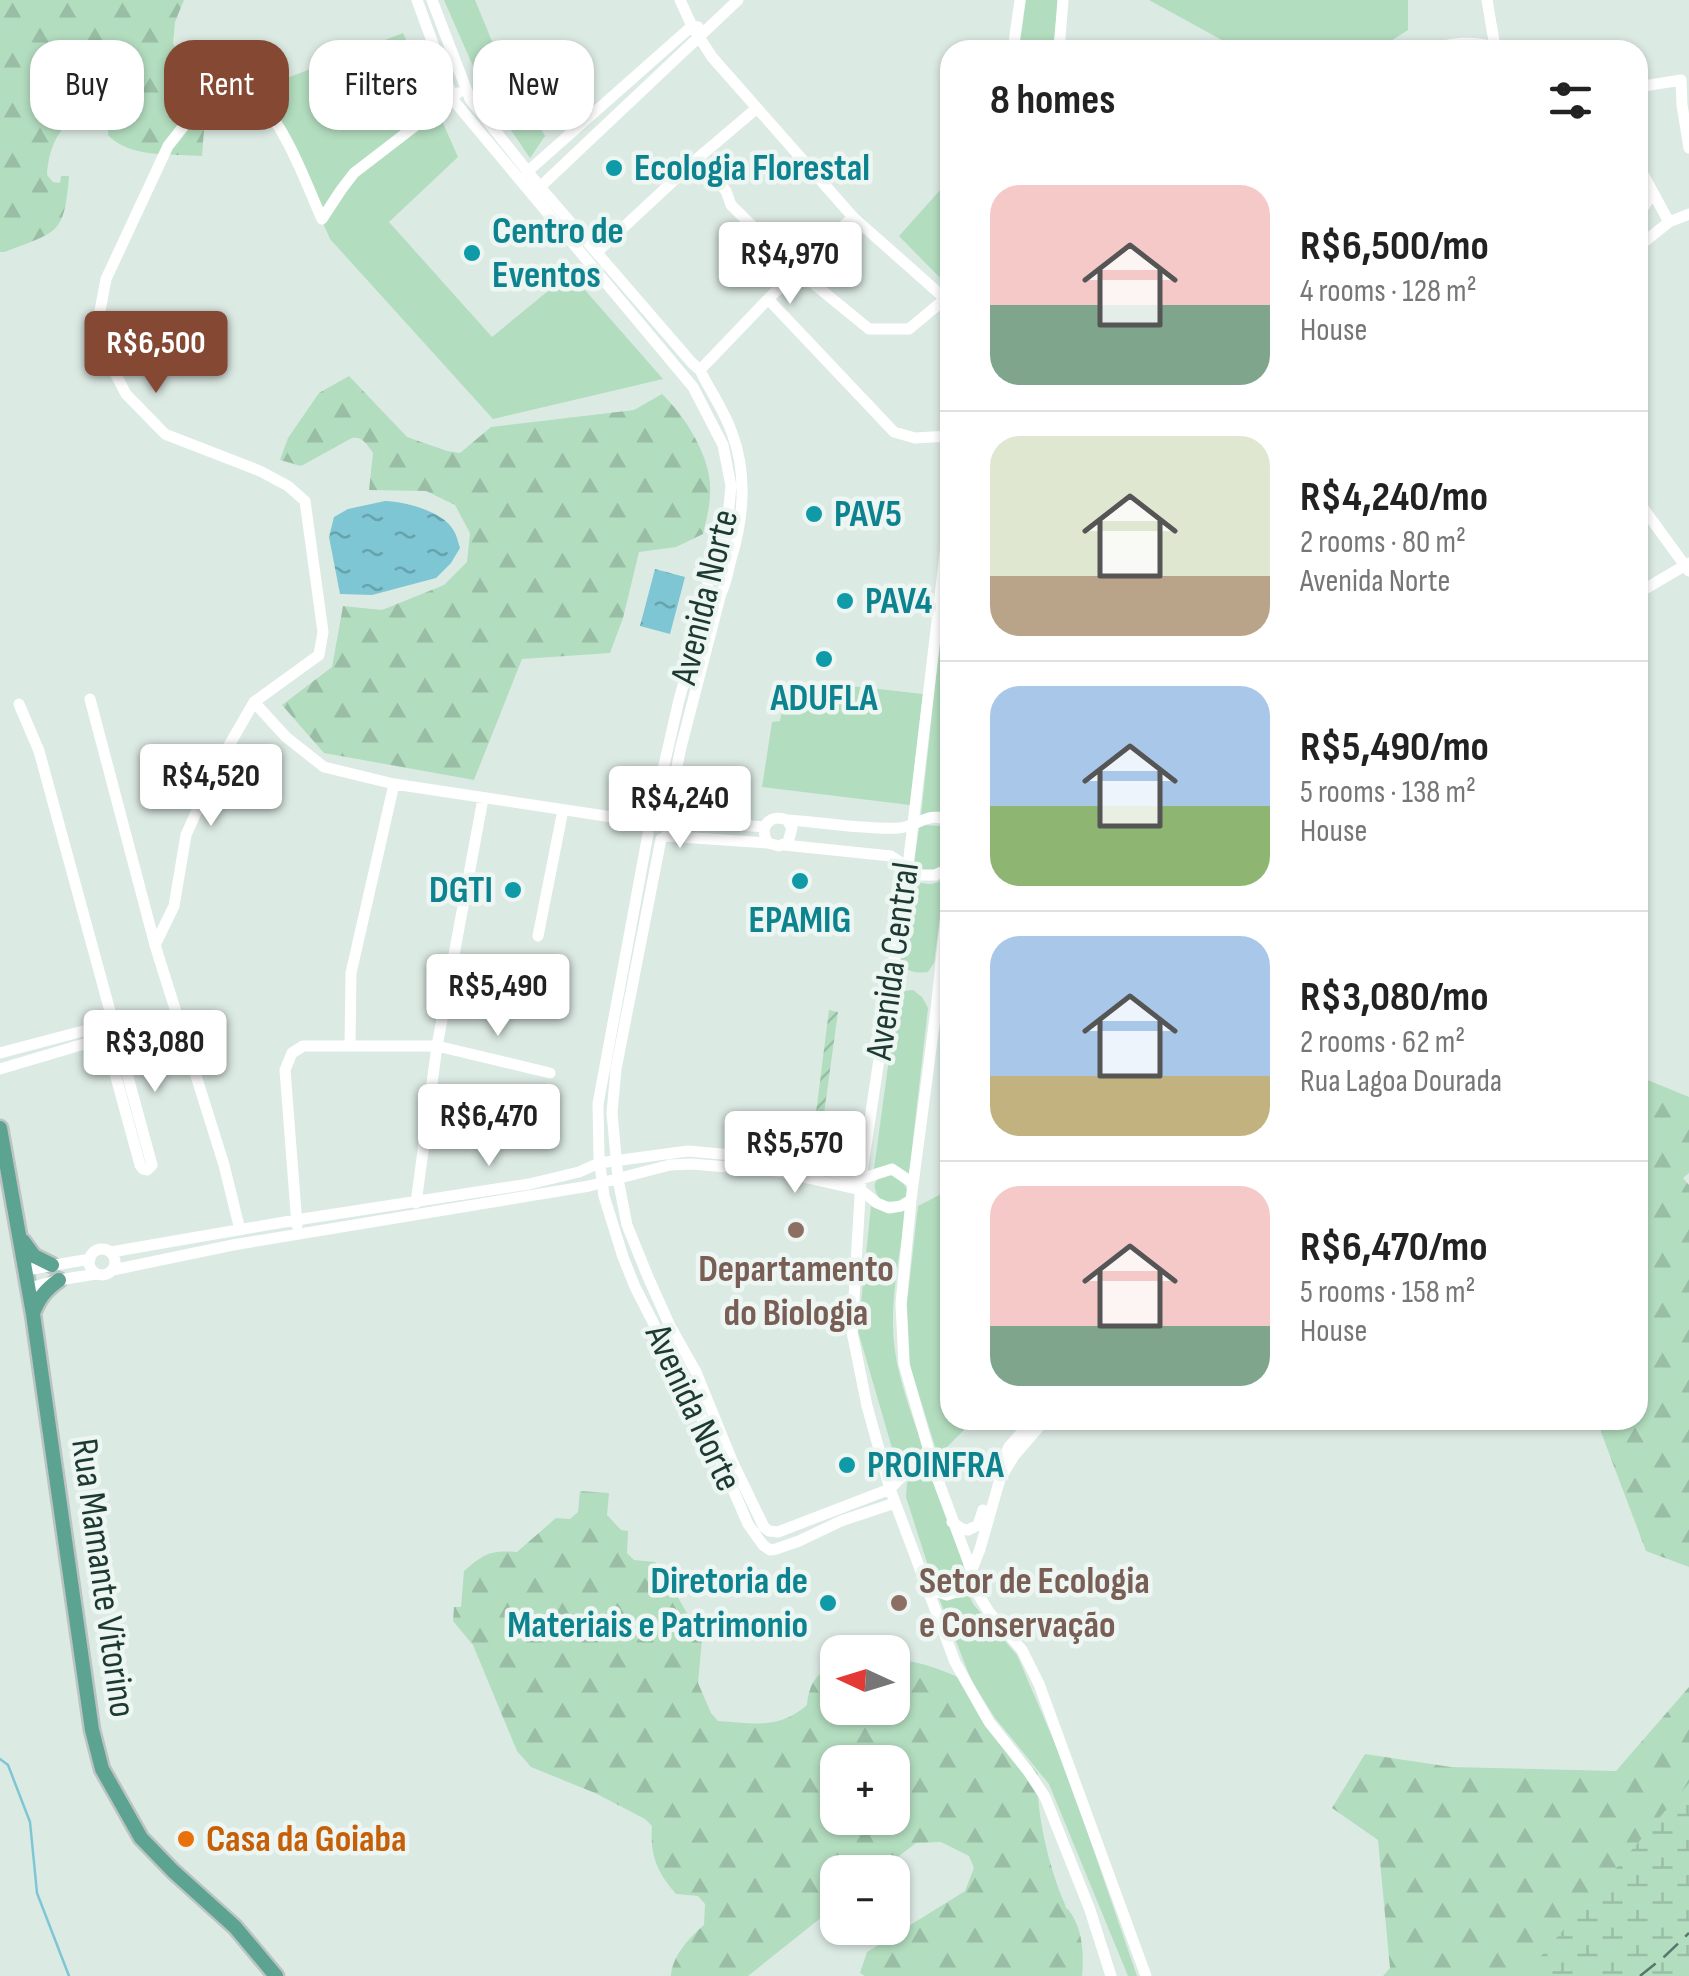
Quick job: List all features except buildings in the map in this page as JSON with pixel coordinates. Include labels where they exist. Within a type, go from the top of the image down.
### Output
[{"type":"main road","name":"Rua Mamante Vitorino","points":[[0,1128],[33,1314],[92,1730],[102,1769],[141,1838],[234,1927],[276,1976]]},
{"type":"main road","points":[[20,1237],[34,1256],[52,1264]]},
{"type":"main road","points":[[33,1314],[39,1298],[58,1280]]},
{"type":"street","name":"Avenida Norte","points":[[417,0],[431,40]]},
{"type":"street","name":"Avenida Norte","points":[[432,0],[470,98],[527,172],[699,370],[732,433],[740,462],[742,516],[720,576],[708,581],[714,592],[668,817]]},
{"type":"street","points":[[680,0],[712,57],[853,217],[940,294]]},
{"type":"street","points":[[527,172],[603,105],[695,32],[707,28],[738,0]]},
{"type":"street","points":[[1014,40],[1020,0]]},
{"type":"street","points":[[1061,40],[1064,0]]},
{"type":"street","points":[[1487,0],[1494,40]]},
{"type":"street","points":[[540,187],[695,32]]},
{"type":"street","points":[[1648,85],[1682,80],[1689,148]]},
{"type":"street","points":[[453,96],[465,87]]},
{"type":"street","name":"Avenida Norte","points":[[453,98],[705,406],[723,445],[731,486],[720,576]]},
{"type":"street","points":[[155,946],[174,906],[186,835],[216,768],[254,702],[319,655],[323,632],[305,501],[288,486],[260,471],[164,434],[126,394],[104,352],[98,321],[106,279],[168,146],[201,104],[221,101],[262,108],[278,125],[322,219],[354,173],[409,130]]},
{"type":"street","points":[[603,105],[614,117]]},
{"type":"street","points":[[598,252],[757,108]]},
{"type":"street","points":[[698,158],[726,191],[731,205],[798,270],[868,329],[909,329],[940,307]]},
{"type":"street","points":[[1648,185],[1669,222]]},
{"type":"street","points":[[1648,199],[1652,192]]},
{"type":"street","points":[[1648,240],[1669,222],[1689,214]]},
{"type":"street","points":[[699,370],[853,217]]},
{"type":"street","points":[[768,300],[894,432],[915,438],[940,437]]},
{"type":"street","points":[[683,375],[686,367],[699,370]]},
{"type":"street","points":[[692,387],[701,385],[699,370]]},
{"type":"street","points":[[1648,514],[1688,567],[1648,589]]},
{"type":"street","name":"Avenida Norte","points":[[714,592],[649,823],[600,1087],[602,1183],[612,1226],[635,1286],[687,1386],[748,1524],[763,1545],[776,1550],[841,1521],[895,1503]]},
{"type":"street","name":"Avenida Central","points":[[940,613],[861,1184],[852,1332],[890,1488],[956,1662],[989,1722],[1040,1787],[1090,1910],[1111,1976]]},
{"type":"street","points":[[90,699],[155,946],[224,1165],[240,1230]]},
{"type":"street","points":[[254,702],[286,737],[324,766],[394,784],[649,823]]},
{"type":"street","points":[[19,704],[39,751],[140,1165],[147,1170],[152,1166],[110,1030]]},
{"type":"street","points":[[350,1046],[351,973],[394,784]]},
{"type":"street","points":[[416,1203],[437,1046],[483,799]]},
{"type":"street","points":[[538,936],[562,810]]},
{"type":"street","points":[[649,823],[660,812],[668,817],[764,827]]},
{"type":"street","points":[[664,837],[671,828],[668,817]]},
{"type":"street","points":[[940,818],[921,819],[902,828],[772,818],[764,827],[764,836],[773,846],[891,856],[916,873],[940,874]]},
{"type":"street","points":[[784,845],[792,833],[787,820]]},
{"type":"street","points":[[649,823],[654,838],[768,842]]},
{"type":"street","name":"Avenida Norte","points":[[664,837],[616,1069],[612,1113],[627,1225],[766,1529],[778,1532],[890,1488]]},
{"type":"street","name":"Avenida Central","points":[[940,972],[901,1304],[904,1364],[974,1588],[1022,1650],[1039,1684],[1146,1976]]},
{"type":"street","points":[[0,1053],[110,1030]]},
{"type":"street","points":[[0,1069],[110,1030]]},
{"type":"street","points":[[27,1046],[30,1060]]},
{"type":"street","points":[[297,1234],[286,1070],[292,1052],[304,1046],[437,1046],[550,1073]]},
{"type":"street","points":[[26,1270],[90,1259],[98,1250],[111,1252],[416,1203],[529,1184],[600,1163],[688,1151],[777,1159],[861,1184],[878,1203],[890,1208],[911,1200]]},
{"type":"street","points":[[29,1288],[104,1275],[183,1254],[602,1183],[670,1165],[776,1171],[861,1184],[892,1169],[914,1183]]},
{"type":"street","points":[[0,1168],[11,1190]]},
{"type":"street","points":[[111,1252],[113,1270]]},
{"type":"street","points":[[90,1259],[90,1268],[96,1274]]},
{"type":"street","points":[[952,1522],[968,1530],[978,1524],[999,1466],[1023,1430]]},
{"type":"street","points":[[929,1589],[946,1595],[960,1592],[966,1585],[1000,1480],[1036,1430]]},
{"type":"street","points":[[890,1488],[912,1469],[935,1472]]},
{"type":"green space","points":[[0,0],[184,0],[175,22],[173,40],[164,40],[164,130],[204,130],[202,156],[139,151],[108,135],[108,130],[144,130],[144,40],[30,40],[30,130],[62,130],[53,147],[47,175],[60,183],[61,176],[69,176],[64,211],[55,229],[0,252]]},
{"type":"green space","points":[[444,0],[475,0],[492,40],[473,40],[473,66]]},
{"type":"green space","points":[[1026,0],[1058,0],[1054,40],[1020,40]]},
{"type":"green space","points":[[1149,0],[1408,0],[1408,30],[1392,40],[1222,40]]},
{"type":"green space","points":[[403,33],[406,40],[385,40]]},
{"type":"green space","points":[[309,70],[309,130],[446,130],[458,157],[389,222],[492,337],[570,273],[663,379],[493,419],[330,239],[283,130],[289,130],[289,77]]},
{"type":"green space","points":[[511,130],[541,130],[545,136],[530,158]]},
{"type":"green space","points":[[940,190],[940,278],[899,236]]},
{"type":"green space","points":[[349,376],[407,437],[460,453],[491,427],[634,410],[662,394],[689,427],[707,467],[710,499],[703,534],[676,547],[639,552],[610,653],[522,659],[474,780],[324,753],[282,705],[332,667],[343,606],[382,610],[444,585],[467,562],[470,533],[455,505],[426,491],[369,490],[373,453],[362,440],[352,438],[301,466],[280,460],[288,438],[319,393]]},
{"type":"green space","points":[[940,639],[940,811],[921,816]]},
{"type":"green space","points":[[787,682],[836,696],[842,685],[923,694],[910,805],[762,787],[772,722],[780,721]]},
{"type":"green space","points":[[940,826],[940,867],[932,871],[918,869],[914,864],[919,828]]},
{"type":"green space","points":[[910,878],[928,884],[940,881],[934,963],[928,972],[909,970],[900,954]]},
{"type":"green space","points":[[913,990],[928,1008],[909,1175],[892,1167],[874,1169],[897,1000],[904,991]]},
{"type":"green space","points":[[829,1010],[838,1012],[823,1121],[815,1121]]},
{"type":"green space","points":[[1648,1080],[1689,1097],[1689,1173],[1683,1178],[1689,1185],[1689,1567],[1646,1551],[1601,1432],[1648,1430]]},
{"type":"green space","points":[[891,1175],[905,1186],[907,1196],[898,1201],[880,1200],[875,1183]]},
{"type":"green space","points":[[940,1195],[940,1430],[964,1430],[938,1456],[910,1366],[907,1304],[918,1206]]},
{"type":"green space","points":[[871,1206],[880,1210],[906,1209],[894,1298],[894,1345],[929,1464],[916,1463],[899,1472],[858,1331]]},
{"type":"green space","points":[[920,1474],[932,1479],[964,1561],[961,1579],[950,1587],[939,1586],[931,1575],[906,1497],[907,1483]]},
{"type":"green space","points":[[580,1491],[609,1493],[607,1515],[621,1530],[628,1531],[627,1553],[634,1560],[655,1562],[662,1570],[702,1639],[698,1683],[718,1721],[776,1722],[797,1713],[807,1705],[810,1690],[820,1675],[820,1725],[910,1725],[910,1661],[936,1668],[977,1687],[976,1702],[1038,1773],[1044,1838],[1058,1888],[1078,1929],[1082,1976],[860,1973],[867,1952],[878,1945],[910,1945],[910,1925],[965,1891],[974,1868],[969,1856],[941,1842],[916,1843],[900,1855],[820,1855],[820,1919],[748,1976],[671,1976],[678,1955],[704,1925],[705,1904],[698,1896],[676,1894],[664,1878],[654,1855],[652,1826],[645,1819],[531,1767],[517,1751],[473,1645],[453,1621],[454,1607],[461,1607],[464,1571],[488,1554],[517,1552],[556,1518],[570,1519],[578,1512]]},
{"type":"green space","points":[[968,1592],[973,1604],[1017,1655],[1065,1767],[1137,1976],[1128,1976],[1049,1784],[995,1718],[972,1682],[939,1598],[959,1598]]},
{"type":"green space","points":[[1689,1687],[1689,1925],[1643,1976],[1383,1976],[1390,1968],[1378,1840],[1332,1808],[1365,1754],[1451,1767],[1616,1771]]},
{"type":"green space","points":[[1689,1783],[1689,1976],[1524,1976]]},
{"type":"water","points":[[385,501],[413,506],[442,518],[454,531],[460,548],[436,578],[372,595],[340,594],[329,537],[334,517],[348,509]]},
{"type":"water","points":[[655,569],[685,577],[670,634],[640,626]]},
{"type":"waterway","points":[[0,1759],[8,1765],[30,1822],[37,1893],[69,1976]]},
{"type":"railway","points":[[1640,1976],[1689,1933]]},
{"type":"place","name":"Ecologia Florestal","points":[[614,168]]},
{"type":"place","name":"Centro de Eventos","points":[[472,253]]},
{"type":"place","name":"PAV5","points":[[814,514]]},
{"type":"place","name":"PAV4","points":[[845,601]]},
{"type":"place","name":"ADUFLA","points":[[824,659]]},
{"type":"place","name":"EPAMIG","points":[[800,881]]},
{"type":"place","name":"DGTI","points":[[513,890]]},
{"type":"place","name":"Departamento do Biologia","points":[[796,1230]]},
{"type":"place","name":"PROINFRA","points":[[847,1465]]},
{"type":"place","name":"Diretoria de Materiais e Patrimonio","points":[[828,1603]]},
{"type":"place","name":"Setor de Ecologia e Conservação","points":[[899,1603]]},
{"type":"place","name":"Casa da Goiaba","points":[[186,1839]]}]
